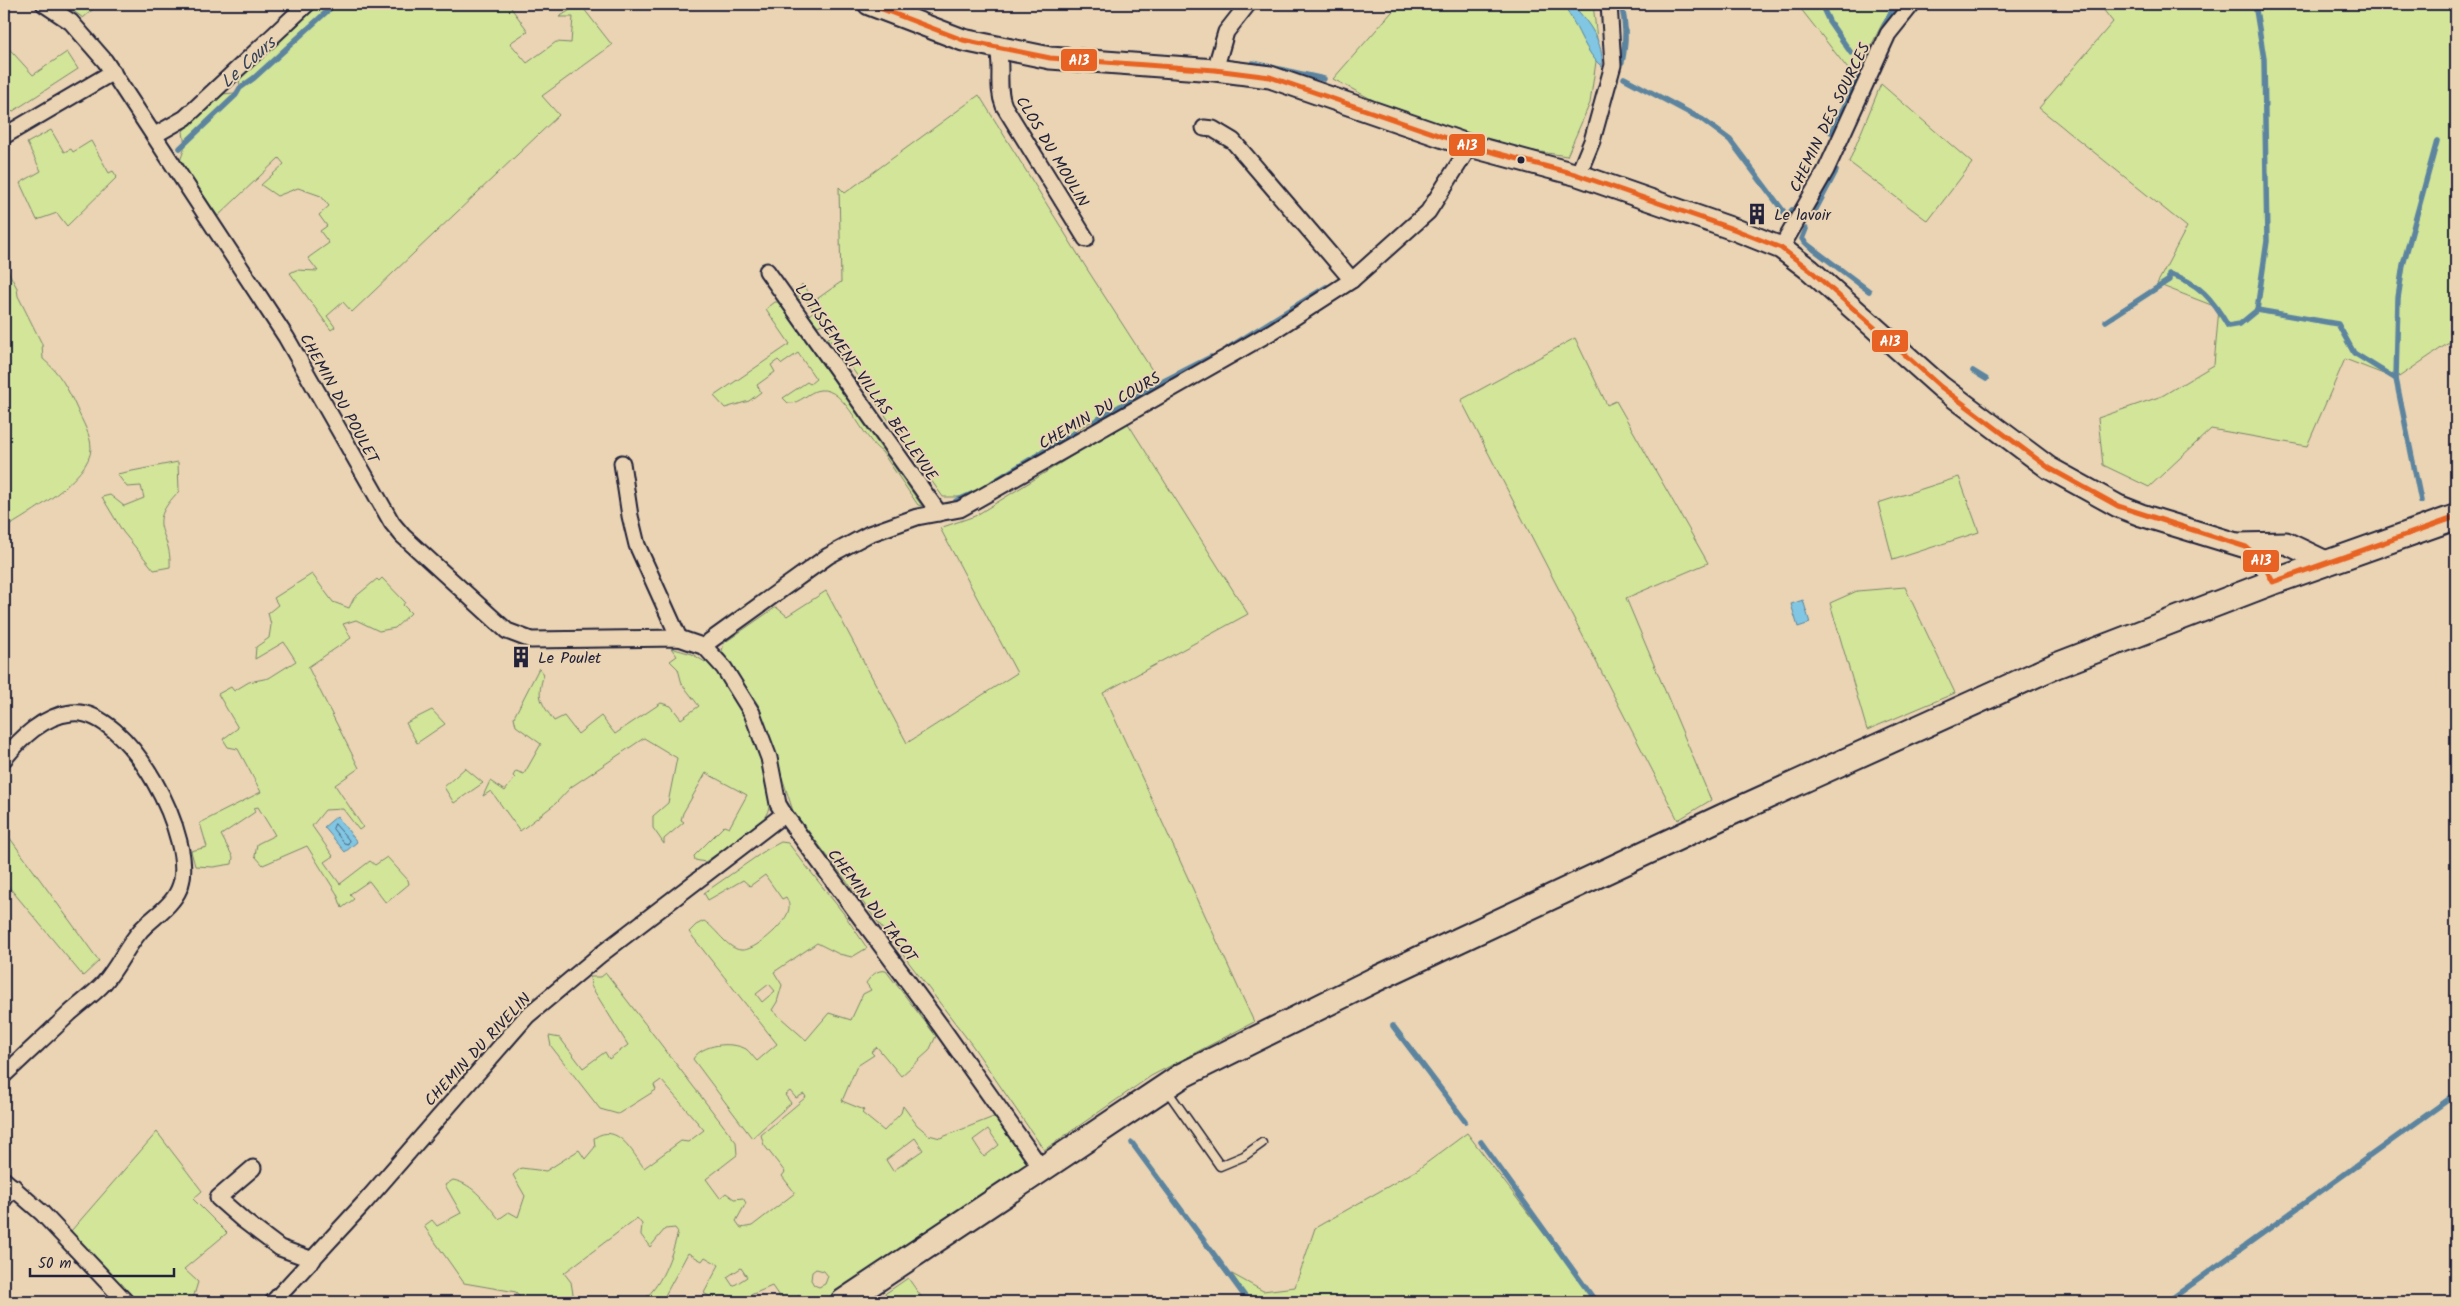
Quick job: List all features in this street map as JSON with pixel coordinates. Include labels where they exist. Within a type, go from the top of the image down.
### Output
[{"type":"main road","points":[[843,1302],[1183,1075],[1374,980],[1724,816],[2055,666],[2273,582],[2456,517]]},
{"type":"street","name":"CHEMIN DU POULET","points":[[44,4],[78,29],[113,72],[286,337],[378,501],[403,536],[507,631],[521,638],[531,640],[679,638],[705,647]]},
{"type":"street","points":[[155,135],[185,118],[307,4]]},
{"type":"street","points":[[869,4],[963,40],[998,49],[1050,58],[1215,70],[1270,77],[1470,146],[1578,175],[1736,230],[1781,248],[1819,278],[1941,387],[2049,468],[2118,506],[2141,515],[2238,544],[2260,558],[2270,573],[2273,582]]},
{"type":"street","points":[[1215,70],[1226,32],[1248,4]]},
{"type":"street","points":[[1578,175],[1592,141],[1613,65],[1609,4]]},
{"type":"street","name":"CHEMIN DES SOURCES","points":[[1781,248],[1826,170],[1888,34],[1912,4]]},
{"type":"street","name":"CLOS DU MOULIN","points":[[998,49],[1000,59],[999,94],[1004,106],[1086,239]]},
{"type":"street","points":[[4,136],[113,72]]},
{"type":"street","points":[[1204,128],[1213,129],[1233,140],[1352,280]]},
{"type":"street","name":"CHEMIN DU COURS","points":[[705,647],[710,641],[828,556],[869,534],[917,517],[960,509],[1273,331],[1352,280],[1428,212],[1470,146]]},
{"type":"street","name":"LOTISSEMENT VILLAS BELLEVUE","points":[[768,271],[939,513]]},
{"type":"street","points":[[622,463],[630,516],[637,545],[679,638]]},
{"type":"street","points":[[2238,544],[2286,543],[2328,563]]},
{"type":"street","name":"CHEMIN DU TACOT","points":[[705,647],[724,668],[752,714],[769,758],[778,804],[784,814],[940,1025],[1042,1169]]},
{"type":"street","points":[[4,759],[31,731],[72,712],[84,714],[108,725],[131,746],[156,783],[176,832],[182,852],[183,872],[180,889],[172,900],[140,932],[103,984],[4,1075]]},
{"type":"street","name":"CHEMIN DU RIVELIN","points":[[273,1302],[313,1260],[525,1018],[600,955],[784,814]]},
{"type":"street","points":[[253,1168],[218,1198],[280,1248],[313,1260]]},
{"type":"street","points":[[4,1199],[9,1184],[42,1213],[126,1302]]},
{"type":"lane","points":[[1165,1087],[1220,1166],[1244,1156],[1262,1143]]},
{"type":"green space","points":[[64,4],[99,4],[83,18]]},
{"type":"green space","points":[[312,4],[516,4],[511,8],[528,31],[510,43],[527,63],[556,42],[571,43],[573,17],[559,17],[580,4],[612,45],[542,96],[559,115],[352,312],[343,302],[327,316],[335,327],[331,330],[290,273],[296,270],[318,271],[308,258],[329,243],[320,231],[327,226],[319,215],[329,206],[321,196],[298,188],[277,196],[261,185],[284,164],[279,158],[218,216],[180,161],[185,147],[183,131],[222,94],[234,93],[240,86],[239,79]]},
{"type":"green space","points":[[1399,4],[1593,4],[1598,48],[1590,103],[1567,156],[1475,142],[1396,112],[1333,79]]},
{"type":"green space","points":[[1797,4],[1896,4],[1882,24],[1855,78]]},
{"type":"green space","points":[[2099,4],[2451,4],[2450,27],[2456,48],[2456,338],[2396,379],[2345,359],[2307,446],[2211,429],[2149,487],[2103,465],[2098,418],[2162,396],[2214,365],[2219,308],[2157,284],[2187,227],[2039,108],[2113,22]]},
{"type":"green space","points":[[4,43],[33,75],[67,52],[78,69],[4,117]]},
{"type":"green space","points":[[1881,84],[1972,163],[1928,221],[1849,162]]},
{"type":"green space","points":[[979,95],[1159,381],[965,497],[943,497],[834,343],[827,339],[832,335],[824,323],[818,326],[809,315],[814,311],[805,298],[798,300],[798,290],[802,284],[814,301],[841,282],[839,187],[845,193]]},
{"type":"green space","points":[[51,130],[64,152],[71,149],[73,152],[91,141],[109,173],[113,171],[117,177],[67,226],[57,213],[37,220],[20,183],[41,171],[27,143]]},
{"type":"green space","points":[[4,264],[42,344],[43,359],[67,388],[90,438],[91,448],[88,460],[70,483],[42,505],[4,529]]},
{"type":"green space","points":[[775,302],[778,302],[922,506],[918,505],[882,452],[838,397],[829,391],[820,390],[793,403],[788,403],[783,398],[807,382],[810,384],[816,379],[798,353],[782,364],[778,360],[771,365],[775,372],[757,385],[761,392],[749,401],[725,408],[714,396],[790,344],[766,309]]},
{"type":"green space","points":[[1575,338],[1607,405],[1616,401],[1708,563],[1626,598],[1711,800],[1678,820],[1461,400]]},
{"type":"green space","points":[[1127,422],[1248,614],[1103,693],[1254,1022],[1151,1076],[1044,1150],[972,1045],[793,811],[759,706],[722,651],[724,643],[776,607],[787,616],[826,591],[907,743],[1017,673],[940,528],[975,516]]},
{"type":"green space","points":[[178,462],[179,491],[168,503],[161,521],[169,554],[170,567],[154,570],[123,532],[102,497],[110,495],[124,506],[144,498],[141,486],[127,487],[117,474]]},
{"type":"green space","points":[[1959,477],[1979,532],[1893,560],[1878,503]]},
{"type":"green space","points":[[312,574],[333,602],[349,608],[354,598],[377,579],[379,581],[382,578],[405,602],[403,605],[411,613],[395,628],[379,631],[356,620],[343,624],[351,638],[308,667],[359,768],[335,785],[363,827],[359,830],[343,809],[325,810],[312,826],[333,856],[324,862],[340,884],[370,861],[375,865],[387,857],[408,880],[409,884],[386,903],[369,881],[350,894],[354,899],[342,908],[337,894],[307,846],[263,865],[255,856],[257,844],[275,835],[258,807],[254,808],[255,812],[221,835],[233,857],[232,864],[213,867],[195,866],[191,851],[207,847],[200,823],[261,792],[238,749],[228,747],[223,739],[238,728],[218,694],[231,687],[234,691],[249,682],[269,678],[296,661],[284,642],[255,659],[256,647],[269,638],[271,625],[268,613],[278,605],[274,598]]},
{"type":"green space","points":[[1905,587],[1955,693],[1867,730],[1830,603],[1857,591]]},
{"type":"green space","points":[[671,648],[692,654],[705,662],[707,660],[718,672],[742,710],[763,758],[770,800],[766,815],[762,821],[747,834],[705,862],[695,860],[694,856],[724,826],[729,828],[747,795],[706,773],[683,813],[681,820],[684,822],[664,839],[664,844],[653,828],[653,816],[668,803],[677,758],[644,738],[571,787],[555,804],[520,831],[491,791],[483,796],[490,781],[505,791],[515,778],[513,776],[516,771],[524,774],[541,744],[516,726],[514,717],[539,668],[544,674],[540,689],[541,699],[554,721],[564,716],[578,734],[601,716],[615,734],[661,703],[671,706],[681,719],[699,706],[682,684],[678,669],[670,661],[677,656]]},
{"type":"green space","points":[[432,710],[445,724],[417,743],[406,723]]},
{"type":"green space","points":[[465,768],[483,783],[454,803],[444,787]]},
{"type":"green space","points":[[4,830],[99,961],[83,976],[4,881]]},
{"type":"green space","points":[[781,842],[788,843],[844,914],[867,948],[852,957],[839,954],[817,943],[774,972],[782,985],[777,1002],[772,1010],[806,1040],[829,1013],[851,1020],[863,994],[871,990],[866,983],[877,972],[886,971],[936,1036],[929,1051],[901,1076],[877,1047],[871,1052],[874,1055],[857,1066],[842,1101],[864,1110],[862,1113],[884,1131],[901,1113],[903,1106],[917,1125],[929,1135],[940,1138],[996,1116],[1027,1160],[1023,1170],[830,1302],[803,1302],[805,1301],[800,1294],[792,1302],[783,1302],[772,1286],[734,1302],[710,1302],[713,1299],[704,1293],[719,1265],[705,1257],[702,1261],[688,1253],[662,1301],[640,1302],[654,1289],[665,1271],[678,1232],[675,1228],[665,1229],[650,1247],[641,1235],[642,1224],[637,1218],[564,1273],[571,1282],[574,1300],[579,1302],[523,1302],[516,1292],[464,1283],[424,1226],[432,1220],[437,1226],[461,1213],[445,1185],[453,1180],[467,1186],[479,1195],[499,1219],[509,1212],[518,1217],[525,1196],[513,1175],[521,1168],[546,1171],[579,1150],[585,1159],[595,1147],[594,1138],[603,1134],[610,1134],[624,1141],[644,1168],[681,1141],[688,1142],[704,1130],[661,1080],[654,1085],[656,1090],[618,1114],[600,1109],[551,1046],[549,1036],[560,1038],[583,1068],[605,1052],[609,1059],[628,1045],[591,986],[590,977],[601,977],[606,973],[736,1142],[737,1155],[706,1179],[720,1198],[726,1193],[734,1199],[743,1198],[746,1203],[736,1221],[741,1228],[752,1226],[795,1193],[782,1176],[785,1172],[764,1145],[761,1135],[806,1097],[804,1094],[796,1098],[790,1091],[785,1095],[791,1103],[752,1138],[693,1059],[697,1054],[710,1047],[733,1045],[746,1049],[757,1061],[777,1044],[689,932],[696,925],[704,921],[731,946],[741,950],[753,947],[775,930],[786,917],[789,905],[786,897],[782,899],[765,875],[750,886],[743,880],[708,900],[704,893],[766,850]],"holes":[[[769,984],[775,991],[762,1002],[756,994]],[[988,1129],[999,1145],[984,1157],[973,1140]],[[915,1138],[923,1150],[893,1171],[886,1160]],[[741,1268],[747,1277],[733,1286],[727,1277]],[[816,1269],[824,1271],[828,1276],[825,1284],[819,1287],[814,1285],[811,1280],[812,1272]]]},
{"type":"green space","points":[[157,1132],[202,1191],[193,1199],[227,1233],[184,1269],[198,1282],[192,1302],[134,1302],[71,1231]]},
{"type":"green space","points":[[1467,1133],[1596,1302],[1251,1302],[1232,1274],[1263,1291],[1295,1287],[1315,1228],[1417,1170]]},
{"type":"green space","points":[[908,1278],[925,1302],[873,1302]]},
{"type":"water","points":[[1573,5],[1590,26],[1598,41],[1601,49],[1602,67],[1591,54],[1567,11]]},
{"type":"water","points":[[1803,600],[1810,623],[1798,627],[1791,604]]},
{"type":"water","points":[[337,816],[357,842],[345,852],[324,827]]},
{"type":"waterway","name":"Le Cours","points":[[180,148],[236,95],[240,88],[254,78],[335,4]]},
{"type":"waterway","points":[[1621,4],[1625,33],[1622,62]]},
{"type":"waterway","points":[[1821,4],[1829,21],[1851,53]]},
{"type":"waterway","points":[[1881,33],[1895,4]]},
{"type":"waterway","points":[[2255,4],[2264,59],[2267,241],[2257,310]]},
{"type":"waterway","points":[[1253,63],[1324,79]]},
{"type":"waterway","points":[[1831,132],[1862,73]]},
{"type":"waterway","points":[[1624,78],[1703,120],[1730,140],[1787,216],[1792,210]]},
{"type":"waterway","points":[[2396,379],[2398,298],[2403,265],[2437,141]]},
{"type":"waterway","points":[[1816,209],[1836,171]]},
{"type":"waterway","points":[[1806,229],[1802,239],[1808,245],[1869,291]]},
{"type":"waterway","points":[[2106,321],[2169,280],[2169,274],[2180,277],[2204,293],[2217,308],[2228,326],[2240,324],[2257,310]]},
{"type":"waterway","points":[[1228,348],[1326,287]]},
{"type":"waterway","points":[[2257,310],[2338,324],[2354,353],[2396,379],[2421,501]]},
{"type":"waterway","points":[[1095,421],[1152,387],[1211,357]]},
{"type":"waterway","points":[[1973,371],[1986,379]]},
{"type":"waterway","points":[[993,482],[1074,433]]},
{"type":"waterway","points":[[956,501],[974,493]]},
{"type":"waterway","points":[[1393,1026],[1465,1121]]},
{"type":"waterway","points":[[2167,1302],[2456,1094]]},
{"type":"waterway","points":[[1481,1142],[1596,1302]]},
{"type":"waterway","points":[[1132,1143],[1249,1302]]},
{"type":"transit line","name":"A13","points":[[869,4],[963,40],[1050,58],[1215,70],[1270,77],[1470,146],[1578,175],[1736,230],[1781,248],[1810,270],[1941,387],[2049,468],[2118,506],[2246,547],[2260,558],[2273,582],[2456,517]]},
{"type":"place","name":"Le lavoir","points":[[1757,214]]},
{"type":"place","name":"Le Poulet","points":[[521,657]]}]
